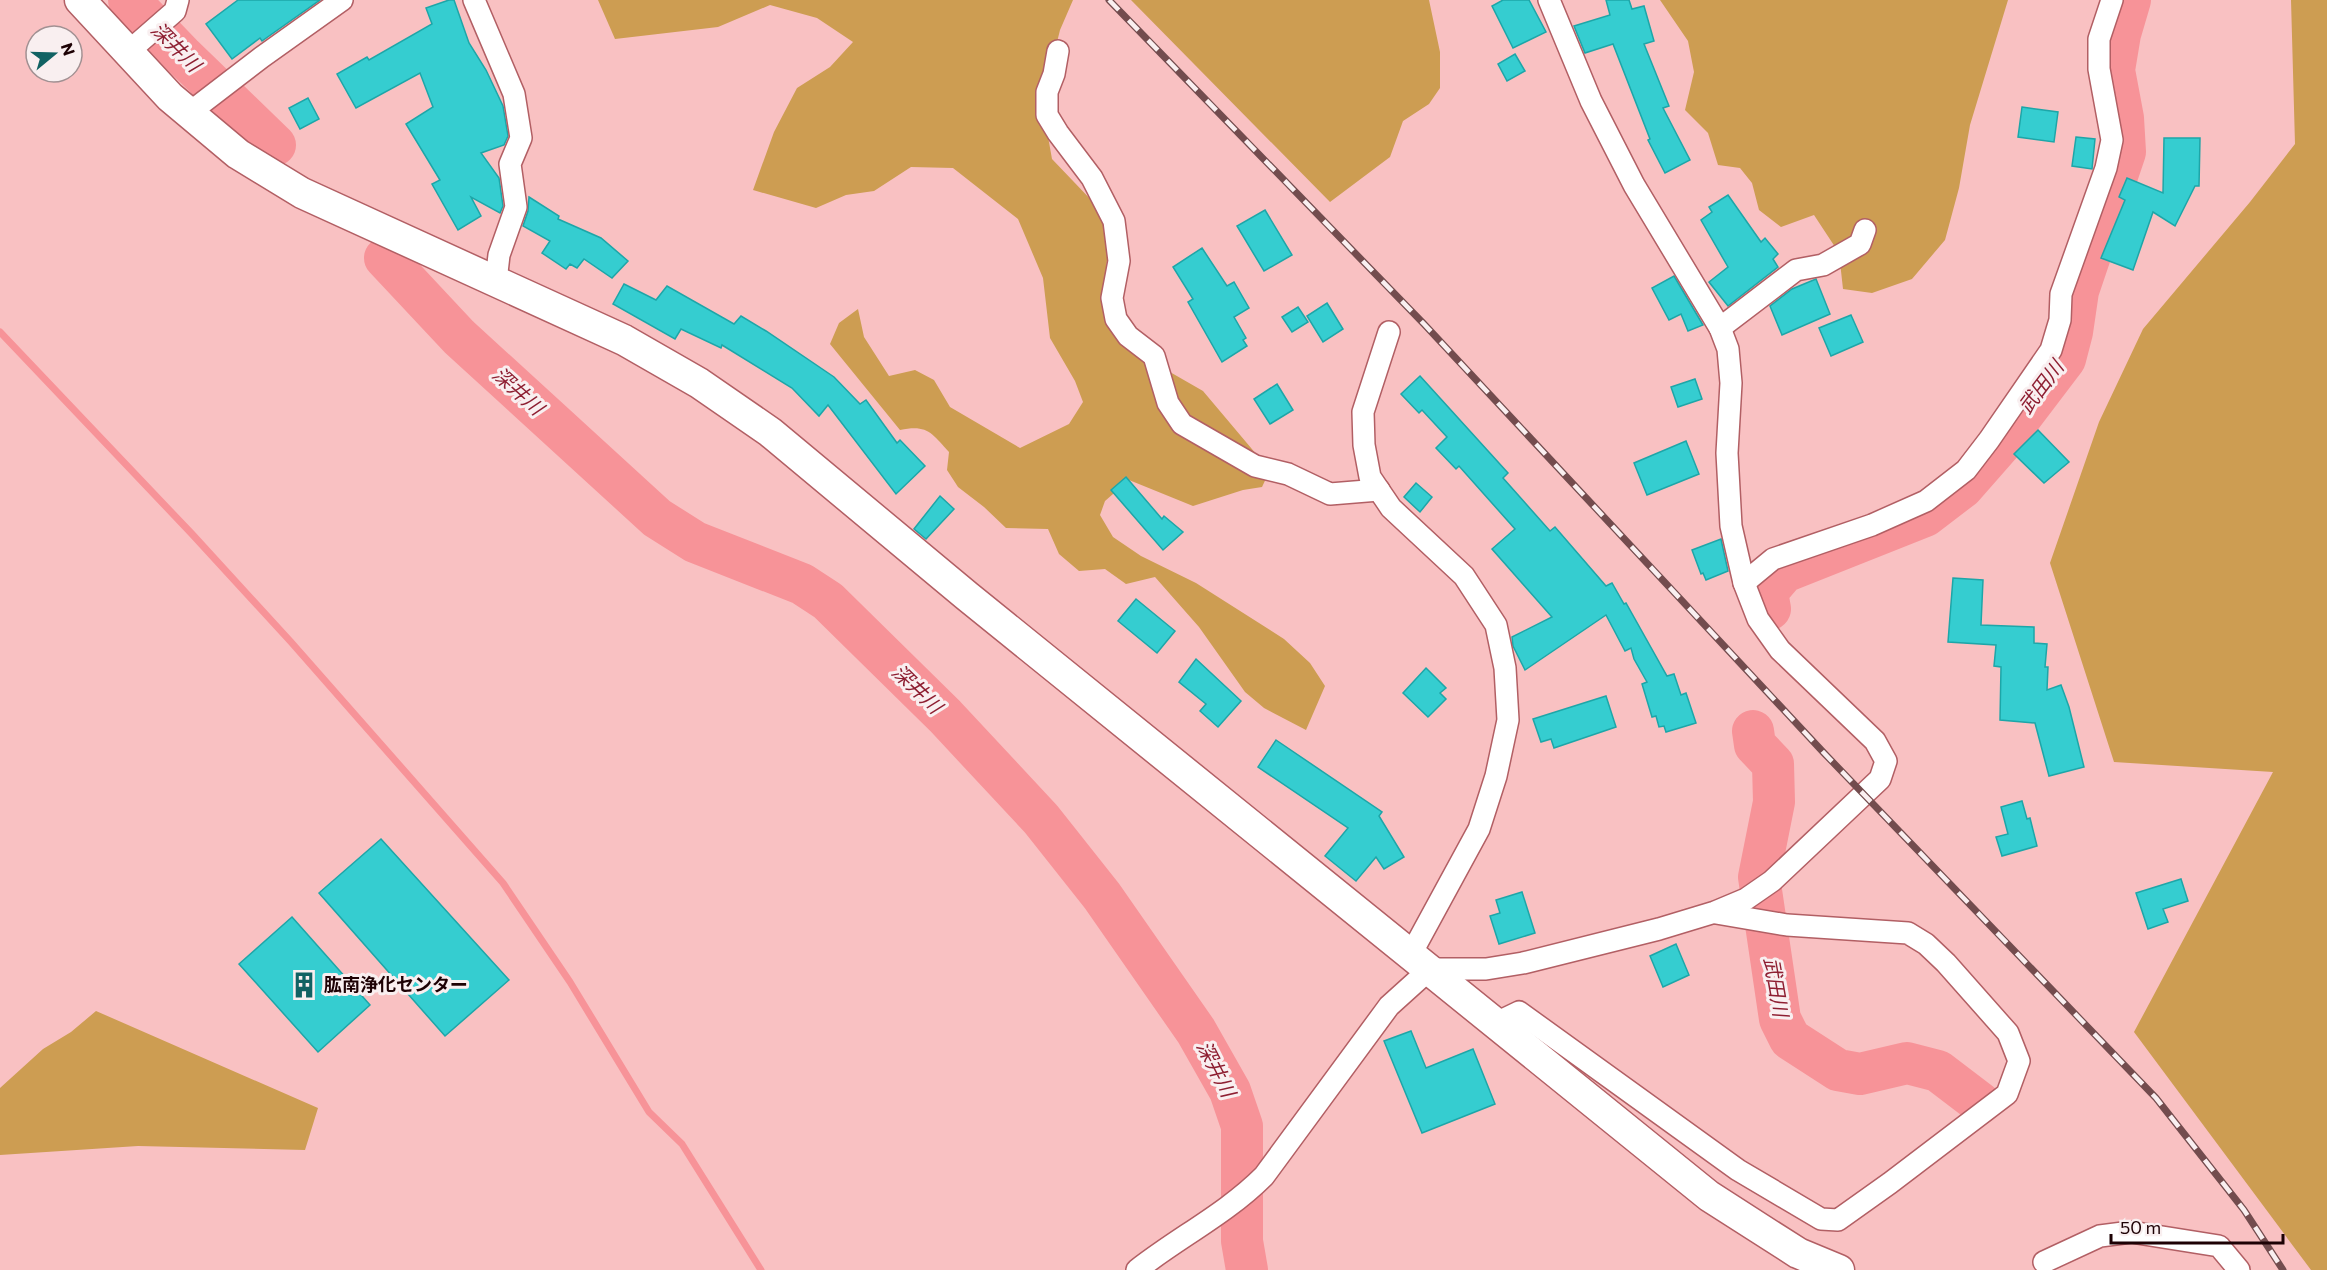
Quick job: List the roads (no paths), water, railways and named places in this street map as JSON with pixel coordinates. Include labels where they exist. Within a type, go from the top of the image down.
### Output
[{"type":"street","points":[[80,0],[170,97],[238,154],[302,193],[624,340],[699,383],[770,432],[967,596],[1709,1196],[1798,1253],[1839,1270]]},
{"type":"street","points":[[128,52],[175,11],[178,0]]},
{"type":"street","points":[[189,113],[342,0]]},
{"type":"street","points":[[474,0],[514,94],[521,138],[510,164],[516,207],[499,255],[496,281]]},
{"type":"street","points":[[1421,961],[1486,969],[1523,963],[1659,929],[1715,912],[1746,899],[1772,881],[1880,779],[1886,761],[1875,741],[1780,650],[1758,618],[1744,583],[1731,526],[1727,453],[1731,383],[1728,349],[1720,328],[1634,185],[1591,100],[1550,0]]},
{"type":"street","points":[[1744,583],[1773,559],[1872,525],[1926,501],[1966,470],[2051,350],[2060,321],[2061,294],[2106,168],[2112,140],[2099,69],[2099,39],[2112,0]]},
{"type":"street","points":[[1058,51],[1054,74],[1047,92],[1047,115],[1058,134],[1092,178],[1113,220],[1119,261],[1112,298],[1116,319],[1128,336],[1154,356],[1168,403],[1182,424],[1255,466],[1288,474],[1330,494],[1379,490]]},
{"type":"street","points":[[1720,328],[1796,270],[1824,265],[1860,244],[1865,230]]},
{"type":"street","points":[[1137,1270],[1247,1194],[1264,1176],[1389,1006],[1421,961],[1479,829],[1496,776],[1508,720],[1504,668],[1496,625],[1464,576],[1391,508],[1370,477],[1364,445],[1363,411],[1389,332]]},
{"type":"street","points":[[1494,1024],[1519,1012],[1738,1170],[1821,1219],[1838,1220],[2007,1094],[2019,1061],[2008,1034],[1946,963],[1926,944],[1908,933],[1787,925],[1715,912]]},
{"type":"street","points":[[2044,1262],[2100,1236],[2131,1232],[2219,1246],[2239,1270]]},
{"type":"waterway","name":"深井川","points":[[129,0],[275,145]]},
{"type":"waterway","name":"武田川","points":[[1770,609],[1767,592],[1784,572],[1925,516],[1963,487],[1999,446],[2065,359],[2072,332],[2078,291],[2125,152],[2123,118],[2114,70],[2120,34],[2130,0]]},
{"type":"waterway","name":"深井川","points":[[385,258],[459,337],[657,518],[695,542],[802,584],[828,601],[945,716],[1041,819],[1102,896],[1196,1031],[1230,1091],[1242,1126],[1242,1241],[1247,1270]]},
{"type":"waterway","points":[[0,332],[291,642],[503,883],[570,982],[649,1112],[682,1144],[761,1270]]},
{"type":"waterway","name":"武田川","points":[[1753,731],[1755,745],[1773,764],[1774,802],[1759,877],[1780,1019],[1790,1039],[1838,1070],[1860,1074],[1907,1063],[1938,1071],[1980,1103]]},
{"type":"railway","points":[[1109,0],[1424,324],[1824,753],[2156,1098],[2244,1210],[2283,1270]]},
{"type":"place","name":"肱南浄化センター","points":[[304,985]]}]
